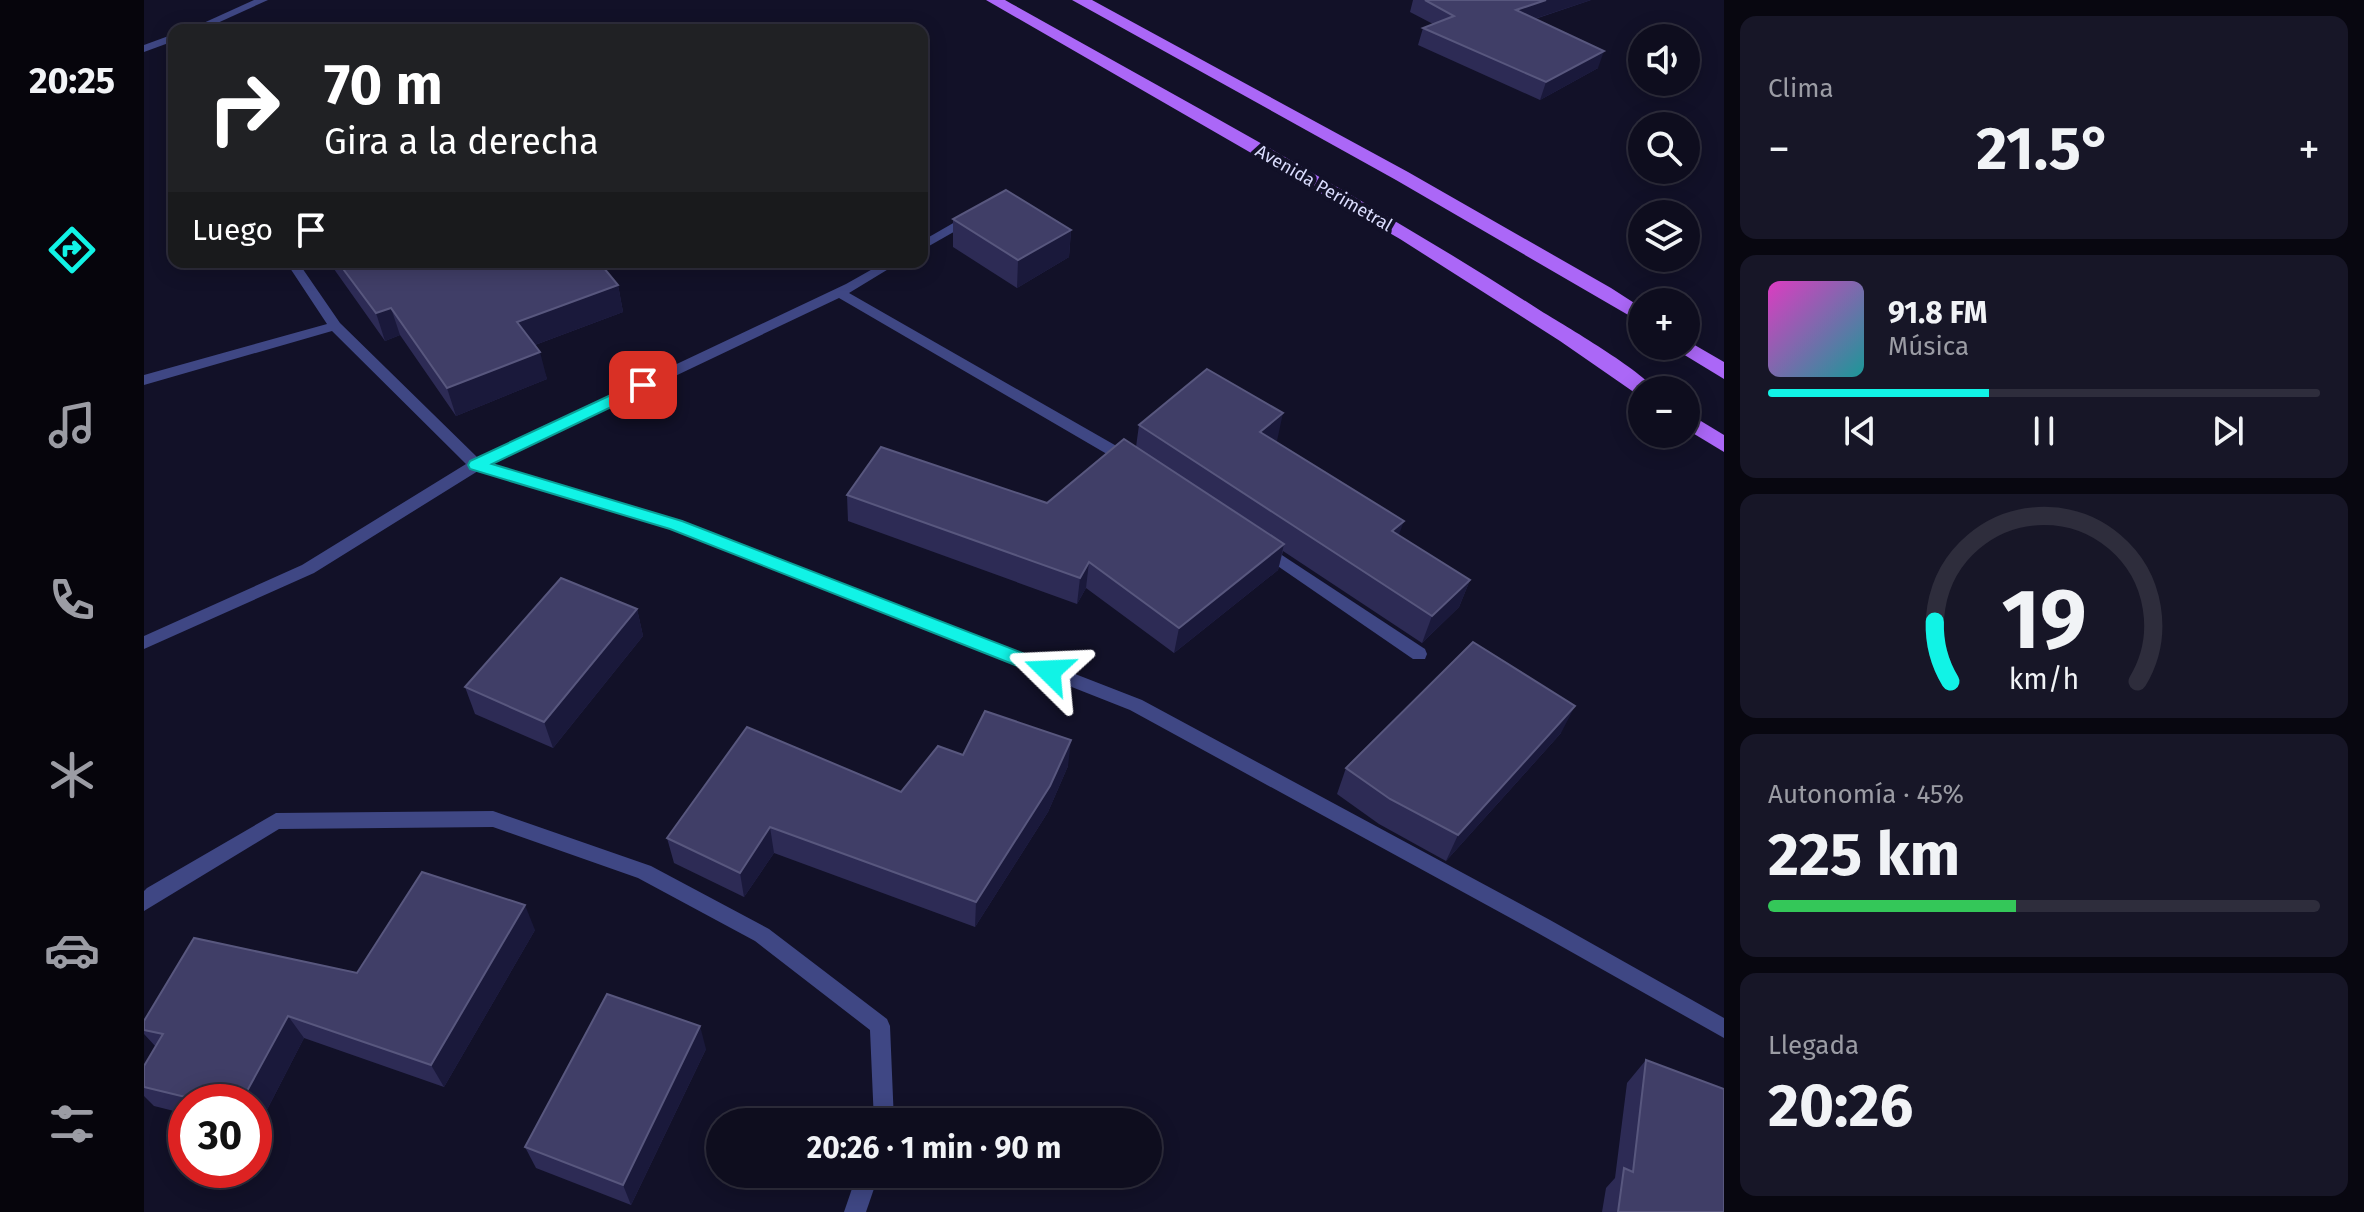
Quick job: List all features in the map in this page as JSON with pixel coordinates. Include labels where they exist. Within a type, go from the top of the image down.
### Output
[{"type":"main road","name":"Avenida Perimetral","points":[[994,0],[1391,227],[1549,322],[1628,378]]},
{"type":"main road","points":[[1080,0],[1402,176],[1628,308]]},
{"type":"main road","points":[[1700,356],[1724,372]]},
{"type":"main road","points":[[1700,429],[1724,445]]},
{"type":"street","points":[[207,24],[263,0]]},
{"type":"street","points":[[144,49],[168,39]]},
{"type":"street","points":[[928,242],[985,209]]},
{"type":"street","points":[[296,268],[335,326],[476,465],[676,525],[1136,705],[1543,926],[1724,1029]]},
{"type":"street","points":[[144,643],[308,569],[476,465],[883,268]]},
{"type":"street","points":[[838,292],[1140,466]]},
{"type":"street","points":[[144,380],[335,326]]},
{"type":"street","points":[[1255,543],[1419,654]]},
{"type":"street","points":[[144,903],[276,821],[493,819],[644,872],[762,935],[880,1026],[883,1108]]},
{"type":"street","points":[[855,1212],[863,1188]]},
{"type":"building","points":[[1425,0],[1546,0],[1516,10],[1604,51],[1546,82],[1423,28],[1454,16]]},
{"type":"building","points":[[1006,190],[1071,230],[1018,260],[953,219]]},
{"type":"building","points":[[342,268],[604,268],[618,285],[517,322],[540,352],[447,388],[391,308],[376,313]]},
{"type":"building","points":[[1207,369],[1283,413],[1260,432],[1404,521],[1392,531],[1470,580],[1432,616],[1139,425]]},
{"type":"building","points":[[1124,439],[1284,544],[1179,628],[1089,562],[1080,578],[847,495],[881,447],[1047,503]]},
{"type":"building","points":[[561,578],[637,609],[544,722],[465,687]]},
{"type":"building","points":[[1473,642],[1575,706],[1458,835],[1390,799],[1346,768]]},
{"type":"building","points":[[985,711],[1071,740],[1050,786],[976,902],[770,827],[740,873],[667,838],[747,727],[901,792],[938,746],[963,755]]},
{"type":"building","points":[[422,872],[525,905],[431,1065],[288,1016],[251,1084],[168,1084],[168,1093],[144,1087],[144,1066],[163,1034],[144,1030],[144,1021],[194,938],[357,973]]},
{"type":"building","points":[[607,994],[700,1026],[623,1185],[525,1147]]},
{"type":"building","points":[[1646,1060],[1724,1089],[1724,1212],[1618,1212],[1624,1168],[1633,1172]]},
{"type":"route","points":[[643,385],[476,465],[676,525],[1049,671]]}]
